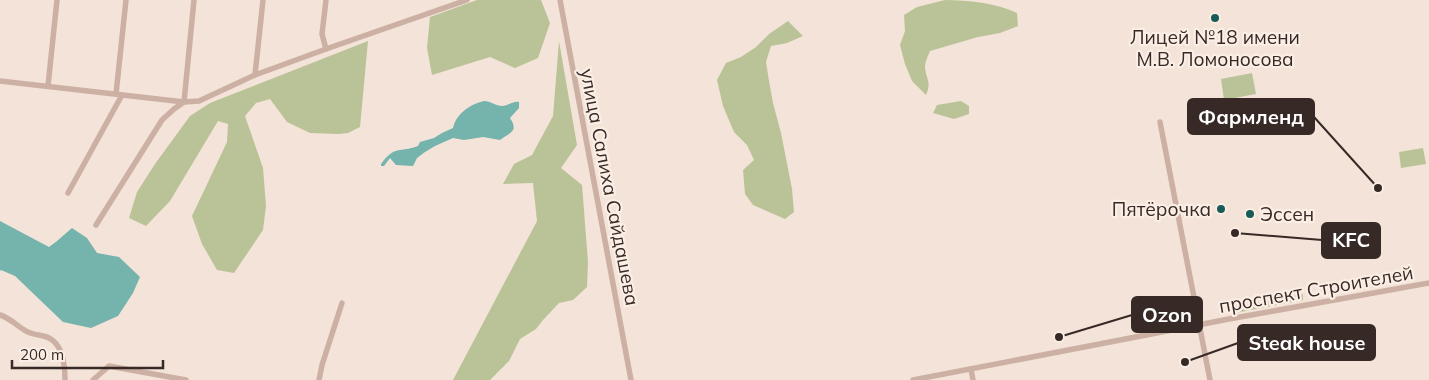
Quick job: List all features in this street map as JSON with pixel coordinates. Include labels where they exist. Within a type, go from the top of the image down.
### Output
[{"type":"street","points":[[48,86],[58,0]]},
{"type":"street","points":[[68,193],[119,94],[126,0]]},
{"type":"street","points":[[96,225],[162,120],[184,102],[194,0]]},
{"type":"street","points":[[255,75],[263,0]]},
{"type":"street","points":[[326,0],[322,34],[326,48]]},
{"type":"street","points":[[0,81],[184,102],[199,101],[255,75],[326,48],[467,0]]},
{"type":"street","name":"улица Салиха Сайдашева","points":[[560,0],[631,380]]},
{"type":"street","points":[[1160,122],[1210,380]]},
{"type":"street","name":"проспект Строителей","points":[[913,380],[1429,283]]},
{"type":"street","points":[[319,380],[342,303]]},
{"type":"street","points":[[0,315],[8,318],[27,332],[49,338],[55,342],[62,355],[65,380]]},
{"type":"street","points":[[93,380],[109,366],[186,380]]},
{"type":"street","points":[[971,369],[973,380]]},
{"type":"green space","points":[[477,0],[541,0],[550,23],[538,58],[515,68],[490,57],[432,75],[427,48],[430,17]]},
{"type":"green space","points":[[945,0],[982,3],[1009,10],[1017,13],[1018,26],[1000,33],[978,37],[930,51],[925,65],[929,84],[926,95],[912,81],[905,64],[900,45],[905,31],[904,15],[917,7]]},
{"type":"green space","points":[[788,21],[803,36],[787,43],[771,46],[766,62],[792,189],[794,212],[785,219],[753,205],[745,194],[743,170],[754,160],[747,145],[734,132],[723,106],[717,80],[726,63],[741,57],[756,47],[769,34]]},
{"type":"green space","points":[[368,41],[360,127],[348,133],[310,133],[287,122],[270,99],[256,103],[245,116],[263,168],[266,206],[263,230],[234,273],[217,270],[202,244],[192,216],[227,142],[228,124],[218,121],[170,201],[146,226],[129,218],[137,192],[190,116],[210,103]]},
{"type":"green space","points":[[559,41],[577,145],[561,168],[582,185],[588,262],[587,287],[573,300],[559,303],[536,329],[520,339],[509,361],[490,380],[453,380],[537,221],[533,183],[503,184],[514,164],[532,155],[553,116]]},
{"type":"green space","points":[[1252,73],[1256,94],[1224,100],[1221,79]]},
{"type":"green space","points":[[961,101],[969,106],[969,114],[954,119],[933,113],[937,105]]},
{"type":"green space","points":[[1423,148],[1426,164],[1401,168],[1399,152]]},
{"type":"green space","points":[[1303,294],[1303,300],[1235,313],[1235,307]]},
{"type":"water","points":[[484,101],[502,106],[519,102],[519,108],[510,118],[514,126],[512,131],[500,140],[483,137],[464,140],[453,138],[425,152],[417,158],[413,166],[396,165],[390,158],[384,166],[381,166],[390,154],[398,150],[418,146],[420,142],[434,138],[453,128],[457,118],[464,110]]},
{"type":"water","points":[[0,221],[49,247],[72,228],[87,238],[97,253],[119,257],[140,277],[133,293],[118,316],[91,328],[63,322],[15,276],[0,271]]},
{"type":"place","name":"Лицей №18 имени М.В. Ломоносова","points":[[1215,18]]},
{"type":"place","name":"Фармленд","points":[[1378,188]]},
{"type":"place","name":"Пятёрочка","points":[[1221,209]]},
{"type":"place","name":"Эссен","points":[[1250,214]]},
{"type":"place","name":"KFC","points":[[1235,233]]},
{"type":"place","name":"Ozon","points":[[1059,337]]},
{"type":"place","name":"Steak house","points":[[1185,362]]}]
